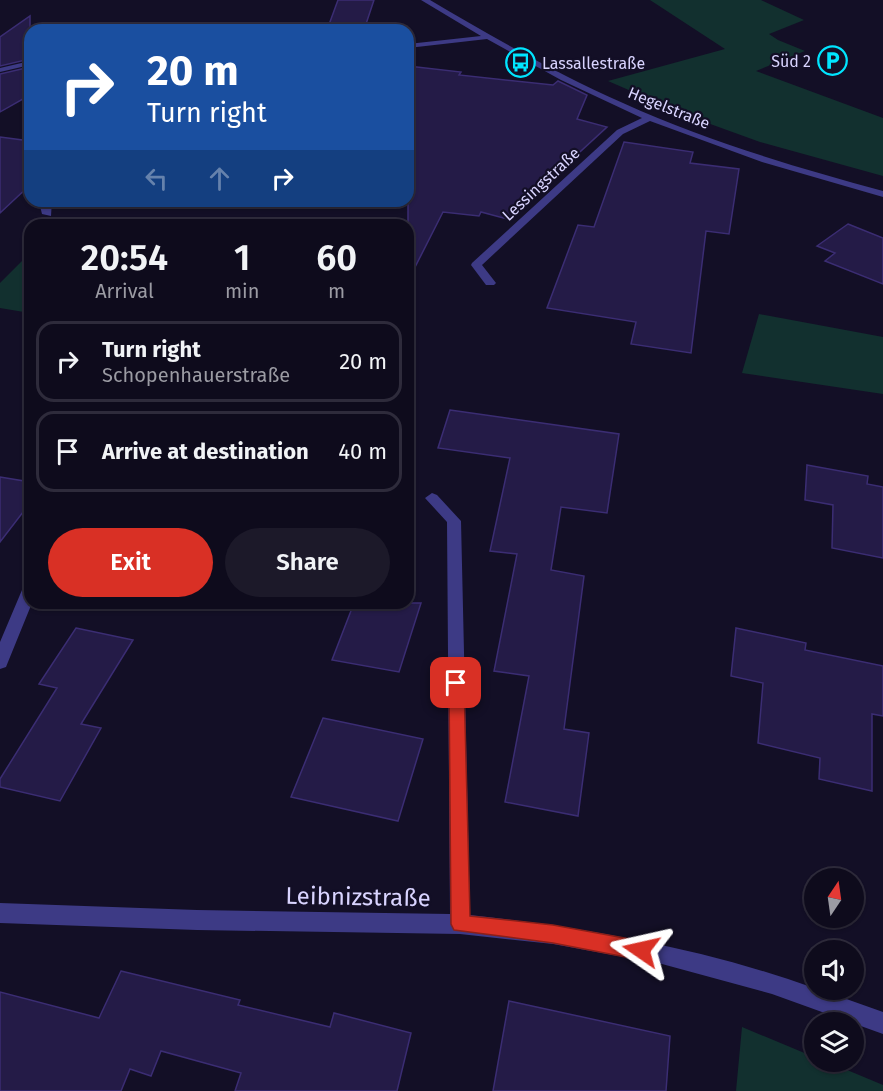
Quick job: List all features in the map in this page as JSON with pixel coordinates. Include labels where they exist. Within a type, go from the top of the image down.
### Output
[{"type":"street","name":"Hegelstraße","points":[[425,0],[572,82],[649,118],[776,164],[883,194]]},
{"type":"street","points":[[414,46],[488,37]]},
{"type":"street","points":[[0,70],[24,64]]},
{"type":"street","name":"Lessingstraße","points":[[489,283],[476,265],[620,132],[649,118]]},
{"type":"street","points":[[45,207],[47,214]]},
{"type":"street","points":[[432,498],[454,521],[460,924]]},
{"type":"street","points":[[0,662],[24,604]]},
{"type":"street","name":"Leibnizstraße","points":[[0,912],[209,920],[460,924],[553,934],[663,954],[772,983],[883,1023]]},
{"type":"green space","points":[[650,0],[761,0],[804,20],[769,34],[805,51],[756,71],[883,118],[883,176],[760,142],[691,117],[608,81],[725,49]]},
{"type":"green space","points":[[24,259],[24,312],[0,308],[0,283]]},
{"type":"green space","points":[[759,314],[883,337],[883,394],[742,373]]},
{"type":"green space","points":[[742,1027],[804,1053],[804,1072],[852,1072],[883,1085],[883,1091],[736,1091]]},
{"type":"building","points":[[338,0],[374,0],[366,24],[329,24]]},
{"type":"building","points":[[30,16],[30,24],[24,24],[24,60],[0,66],[0,37]]},
{"type":"building","points":[[414,67],[461,72],[459,75],[553,85],[558,81],[587,95],[577,119],[607,127],[507,219],[481,212],[479,216],[443,212],[414,269],[414,219],[408,219],[408,207],[414,207]]},
{"type":"building","points":[[24,68],[24,98],[0,112],[0,74]]},
{"type":"building","points":[[0,137],[24,140],[24,191],[0,213]]},
{"type":"building","points":[[624,142],[693,152],[690,163],[739,169],[729,234],[706,231],[691,353],[631,344],[636,322],[547,308],[578,225],[594,227]]},
{"type":"building","points":[[848,224],[883,238],[883,284],[825,261],[835,253],[817,246]]},
{"type":"building","points":[[450,410],[619,434],[607,513],[561,507],[551,570],[584,576],[564,729],[589,733],[578,816],[505,802],[529,676],[494,671],[517,554],[490,551],[510,458],[438,448]]},
{"type":"building","points":[[807,465],[868,476],[867,484],[883,487],[883,558],[832,548],[833,505],[805,500]]},
{"type":"building","points":[[0,477],[24,481],[24,511],[0,542]]},
{"type":"building","points":[[414,603],[421,603],[399,672],[332,660],[352,609],[414,609]]},
{"type":"building","points":[[76,628],[133,640],[81,724],[101,728],[60,801],[0,787],[0,779],[57,688],[39,684]]},
{"type":"building","points":[[736,628],[806,643],[805,650],[883,666],[883,716],[872,714],[872,791],[819,779],[820,758],[758,743],[763,683],[731,676]]},
{"type":"building","points":[[323,718],[423,739],[398,821],[291,797]]},
{"type":"building","points":[[121,971],[240,1000],[238,1005],[330,1027],[334,1013],[411,1033],[397,1091],[235,1091],[241,1073],[161,1051],[151,1076],[130,1069],[121,1091],[0,1091],[0,992],[99,1018]]},
{"type":"building","points":[[509,1001],[670,1036],[666,1091],[493,1091]]},
{"type":"place","name":"Süd 2","points":[[832,61]]},
{"type":"place","name":"Lassallestraße","points":[[521,63]]},
{"type":"route","points":[[456,683],[460,924],[553,934],[641,950]]}]
